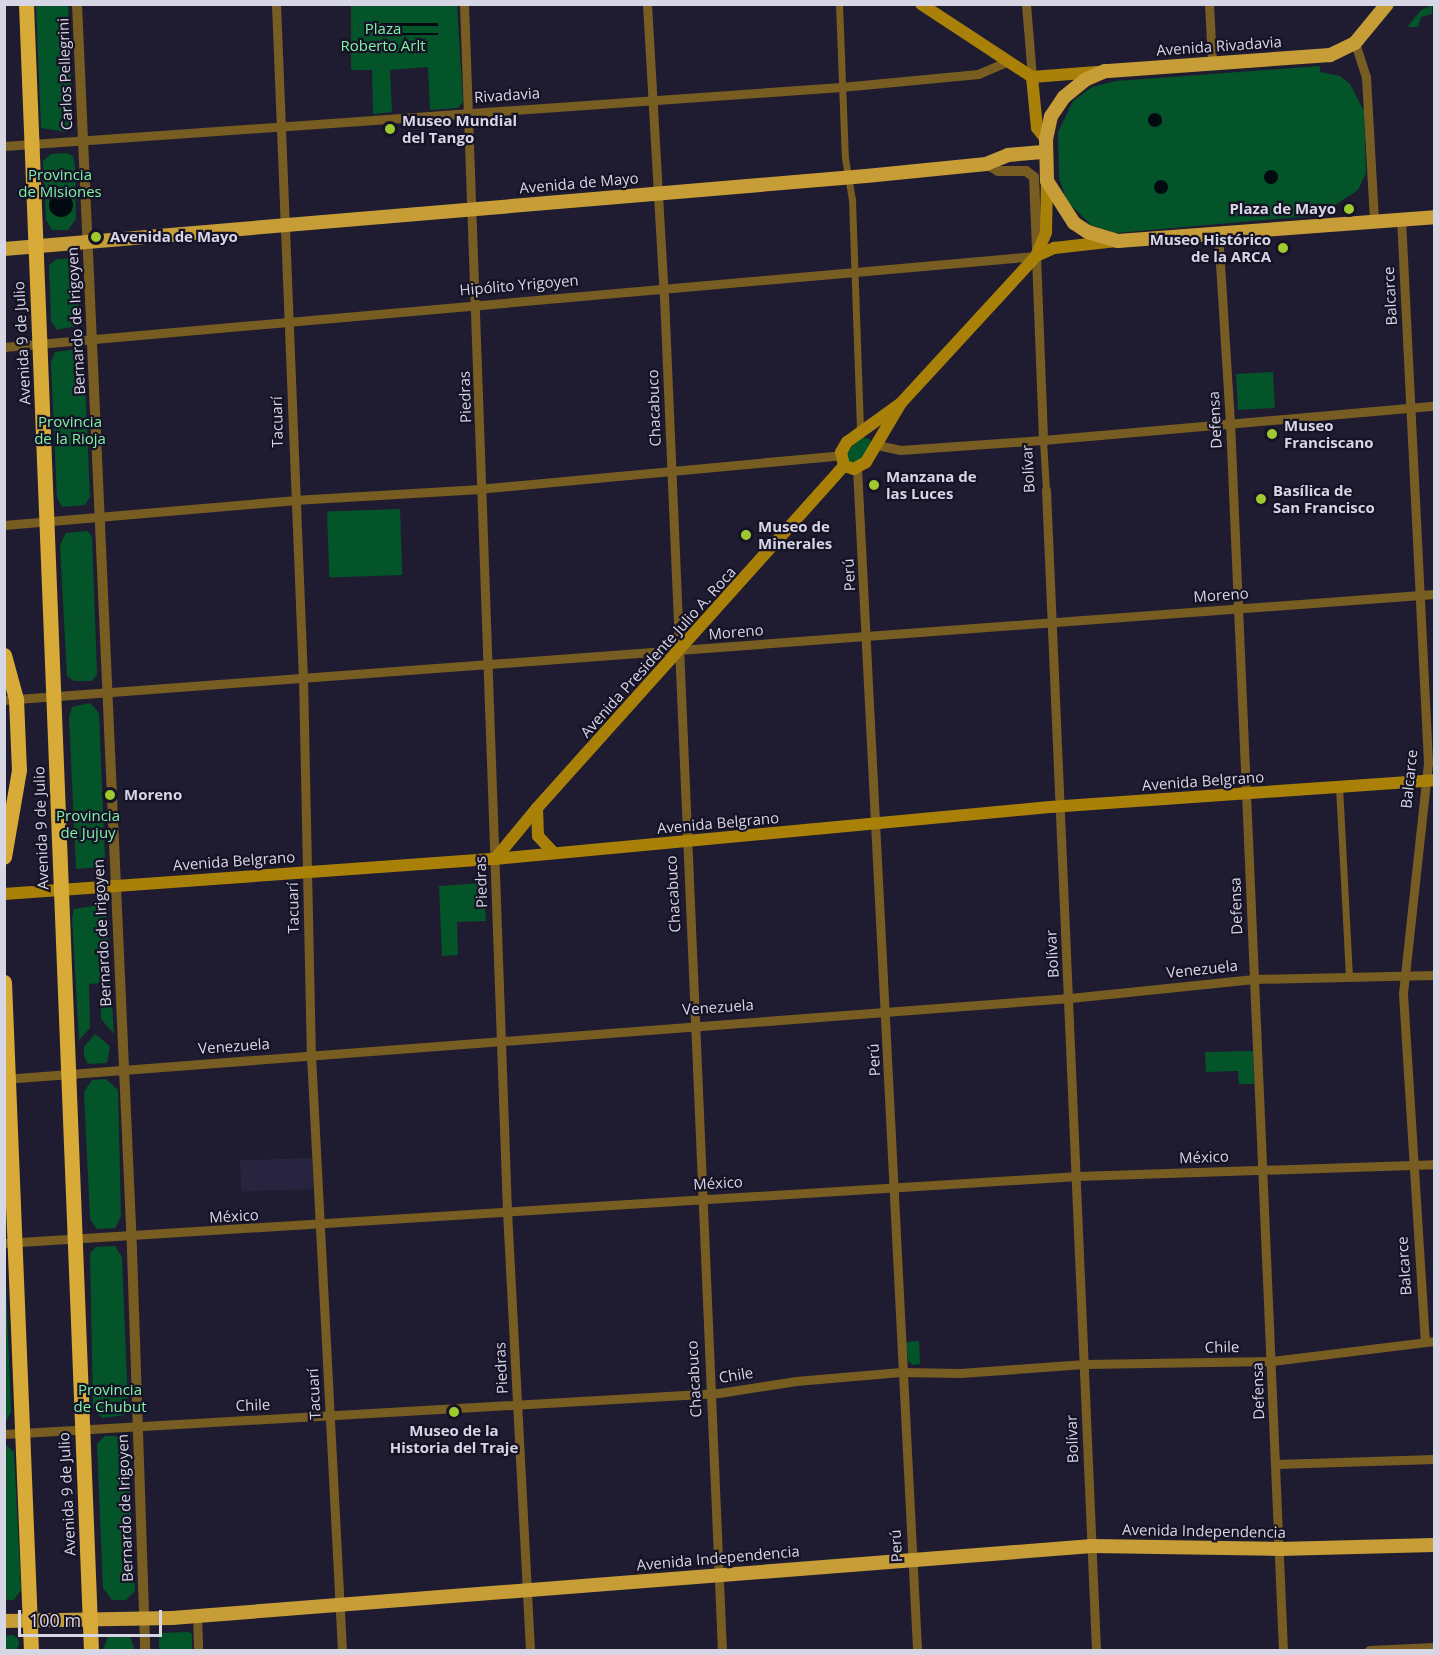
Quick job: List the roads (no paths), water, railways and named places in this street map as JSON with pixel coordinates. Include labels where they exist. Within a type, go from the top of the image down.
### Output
[{"type":"highway","name":"Avenida 9 de Julio","points":[[26,4],[76,1240],[90,1650]]},
{"type":"highway","name":"Avenida 9 de Julio","points":[[4,655],[18,789],[4,857]]},
{"type":"highway","points":[[4,982],[10,1243],[24,1432],[31,1650]]},
{"type":"main road","points":[[921,4],[1032,77]]},
{"type":"main road","points":[[1355,43],[1387,4]]},
{"type":"main road","name":"Avenida Rivadavia","points":[[1032,77],[1323,55],[1355,43]]},
{"type":"main road","name":"Bolívar","points":[[1036,256],[1046,232],[1046,146],[1054,109],[1064,96],[1105,71]]},
{"type":"main road","name":"Bolívar","points":[[1032,77],[1037,128],[1046,146]]},
{"type":"main road","name":"Avenida de Mayo","points":[[4,249],[986,164],[1005,155],[1046,146]]},
{"type":"main road","points":[[1047,181],[1074,223],[1088,232],[1118,241]]},
{"type":"main road","points":[[1036,256],[1054,248],[1118,241],[1434,217]]},
{"type":"main road","name":"Avenida Presidente Julio A. Roca","points":[[857,468],[877,445],[901,403],[1036,256]]},
{"type":"main road","name":"Avenida Presidente Julio A. Roca","points":[[495,859],[537,808],[678,652],[843,460],[844,445],[860,429],[901,403]]},
{"type":"main road","points":[[860,429],[873,433],[877,445]]},
{"type":"main road","points":[[843,460],[857,468]]},
{"type":"main road","name":"Avenida Belgrano","points":[[4,894],[307,870],[495,859],[1062,806],[1430,780]]},
{"type":"main road","points":[[537,808],[538,836],[553,852]]},
{"type":"main road","name":"Avenida Independencia","points":[[4,1621],[197,1616],[912,1558],[1092,1546],[1279,1549],[1434,1545]]},
{"type":"street","name":"Carlos Pellegrini","points":[[77,4],[82,142]]},
{"type":"street","name":"Tacuarí","points":[[276,4],[286,223],[294,500],[303,678],[311,1055],[342,1650]]},
{"type":"street","name":"Piedras","points":[[464,4],[484,488],[507,1211],[530,1650]]},
{"type":"street","name":"Chacabuco","points":[[647,4],[663,288],[722,1650]]},
{"type":"street","points":[[839,4],[842,87],[855,271],[860,429]]},
{"type":"street","points":[[1026,4],[1032,77]]},
{"type":"street","points":[[1209,4],[1212,62]]},
{"type":"street","points":[[1355,43],[1366,76],[1374,220]]},
{"type":"street","name":"Rivadavia","points":[[4,146],[842,87],[978,74],[1008,61]]},
{"type":"street","name":"Bernardo de Irigoyen","points":[[82,142],[132,1237],[136,1425],[145,1650]]},
{"type":"street","name":"Bolívar","points":[[986,164],[998,171],[1026,171],[1034,177],[1043,440],[1062,806],[1096,1650]]},
{"type":"street","name":"Balcarce","points":[[1401,218],[1413,408],[1430,780],[1404,975],[1411,1164],[1430,1341]]},
{"type":"street","name":"Defensa","points":[[1218,232],[1230,422],[1254,979],[1265,1170],[1283,1650]]},
{"type":"street","name":"Hipólito Yrigoyen","points":[[4,347],[289,319],[1036,256]]},
{"type":"street","points":[[877,445],[900,450],[1043,440],[1434,406]]},
{"type":"street","points":[[4,525],[294,500],[484,488],[843,460]]},
{"type":"street","name":"Perú","points":[[857,468],[878,824],[901,1372],[917,1650]]},
{"type":"street","name":"Moreno","points":[[10,700],[1434,594]]},
{"type":"street","points":[[1339,786],[1349,976]]},
{"type":"street","name":"Venezuela","points":[[8,1079],[501,1038],[887,1009],[1070,998],[1254,979],[1434,975]]},
{"type":"street","name":"México","points":[[10,1243],[321,1226],[702,1198],[1078,1176],[1434,1164]]},
{"type":"street","name":"Chile","points":[[4,1434],[710,1394],[796,1381],[901,1372],[960,1373],[1085,1364],[1272,1360],[1430,1341]]},
{"type":"street","points":[[1276,1464],[1434,1459]]},
{"type":"street","points":[[197,1616],[198,1650]]},
{"type":"street","points":[[1369,1650],[1434,1647]]},
{"type":"place","name":"Museo Mundial del Tango","points":[[390,129]]},
{"type":"place","name":"Plaza de Mayo","points":[[1349,209]]},
{"type":"place","name":"Avenida de Mayo","points":[[96,237]]},
{"type":"place","name":"Museo Histórico de la ARCA","points":[[1283,248]]},
{"type":"place","name":"Museo Franciscano","points":[[1272,434]]},
{"type":"place","name":"Manzana de las Luces","points":[[874,485]]},
{"type":"place","name":"Basílica de San Francisco","points":[[1261,499]]},
{"type":"place","name":"Museo de Minerales","points":[[746,535]]},
{"type":"place","name":"Moreno","points":[[110,795]]},
{"type":"place","name":"Museo de la Historia del Traje","points":[[454,1412]]},
{"type":"park label","name":"Plaza Roberto Arlt","points":[[383,36]]},
{"type":"park label","name":"Provincia de Misiones","points":[[60,182]]},
{"type":"park label","name":"Provincia de la Rioja","points":[[70,430]]},
{"type":"park label","name":"Provincia de Jujuy","points":[[88,824]]},
{"type":"park label","name":"Provincia de Chubut","points":[[110,1398]]}]
